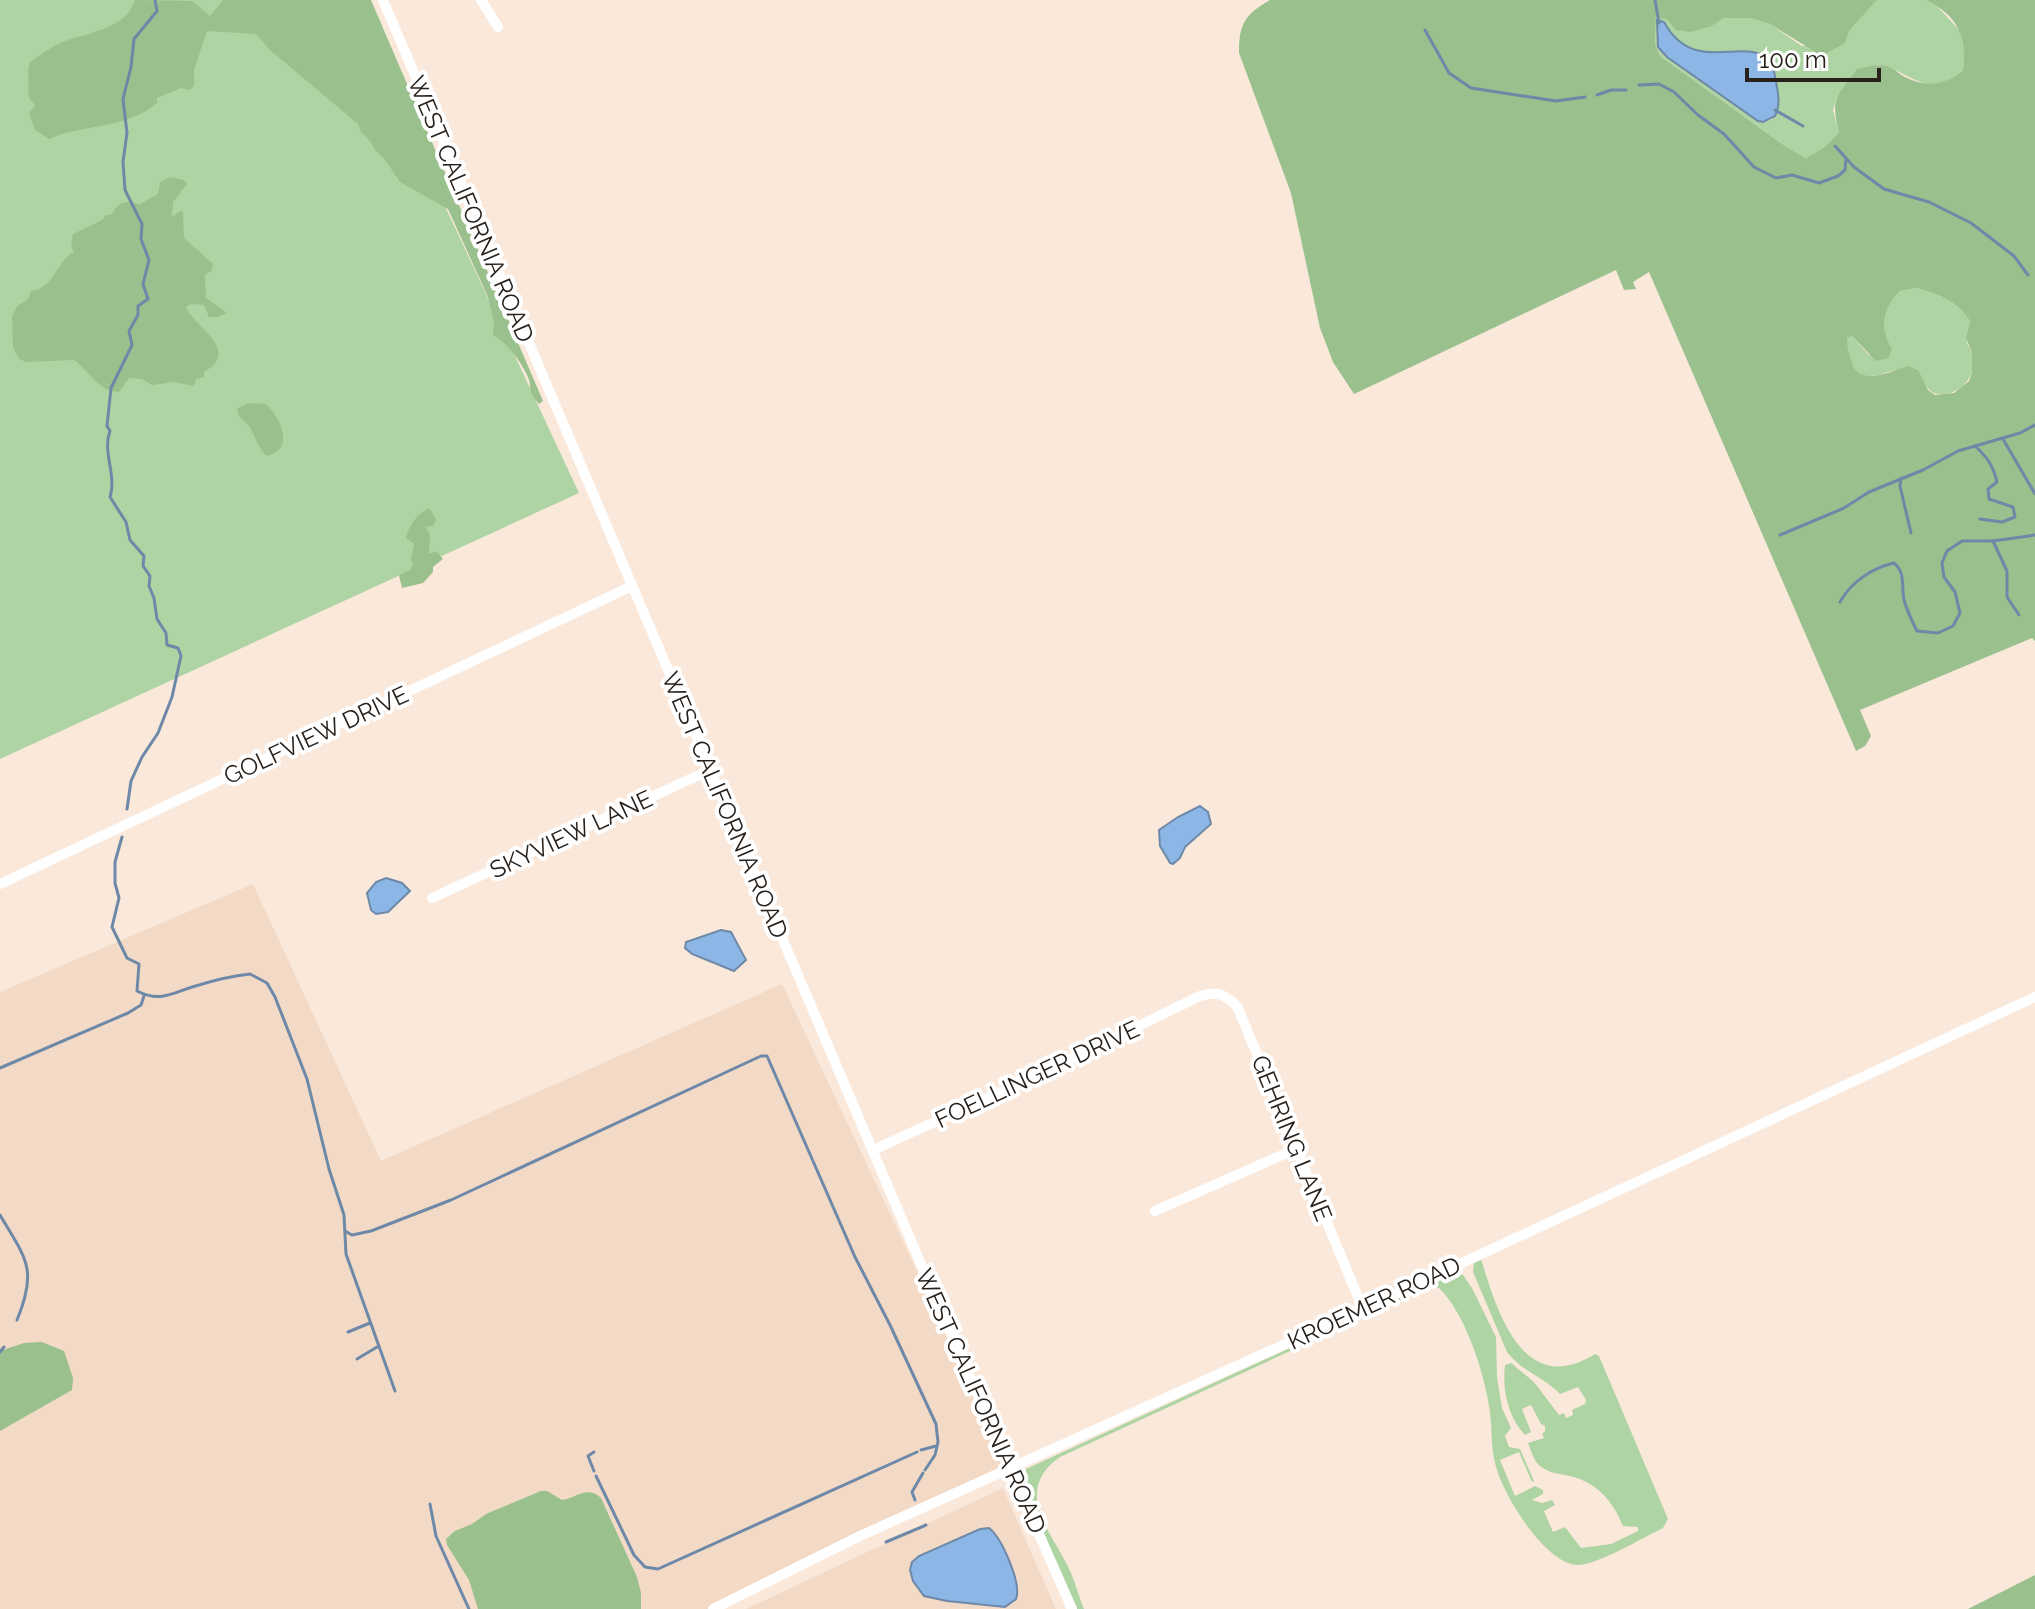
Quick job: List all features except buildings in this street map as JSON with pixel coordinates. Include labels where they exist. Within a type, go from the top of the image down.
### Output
[{"type":"street","name":"WEST CALIFORNIA ROAD","points":[[383,0],[710,770],[1072,1609]]},
{"type":"street","points":[[481,0],[498,27]]},
{"type":"street","name":"GOLFVIEW DRIVE","points":[[0,884],[632,586]]},
{"type":"street","name":"SKYVIEW LANE","points":[[432,898],[710,770]]},
{"type":"street","name":"GEHRING LANE","points":[[1200,996],[1214,992],[1226,995],[1237,1006],[1363,1309]]},
{"type":"street","name":"FOELLINGER DRIVE","points":[[873,1150],[1200,996]]},
{"type":"street","name":"KROEMER ROAD","points":[[713,1609],[860,1536],[1363,1309],[2035,997]]},
{"type":"street","points":[[1155,1211],[1296,1149]]},
{"type":"shaded area","points":[[253,884],[381,1161],[782,984],[1010,1469],[717,1609],[0,1609],[0,992]]},
{"type":"shaded area","points":[[1003,1488],[1056,1609],[746,1609]]},
{"type":"green space","points":[[0,0],[356,0],[416,144],[579,493],[0,759]]},
{"type":"green space","points":[[135,0],[192,1],[210,16],[223,0],[371,0],[543,401],[539,404],[532,395],[527,375],[517,358],[493,335],[494,322],[488,297],[448,209],[400,182],[358,124],[270,50],[256,34],[207,31],[194,70],[194,86],[157,98],[157,103],[132,118],[49,139],[35,130],[29,112],[35,106],[28,96],[30,62],[63,42],[117,22],[125,17]]},
{"type":"green space","points":[[1270,0],[1877,0],[1850,30],[1845,43],[1822,56],[1770,24],[1750,18],[1723,18],[1712,26],[1690,32],[1676,30],[1667,19],[1656,17],[1655,44],[1660,56],[1806,158],[1823,148],[1839,132],[1835,104],[1857,69],[1885,66],[1928,84],[1943,82],[1963,70],[1964,47],[1958,28],[1946,13],[1926,0],[2035,0],[2035,641],[2032,638],[1860,710],[1871,736],[1865,746],[1856,751],[1649,272],[1633,282],[1636,289],[1624,290],[1616,270],[1354,394],[1333,362],[1320,328],[1291,193],[1239,53],[1242,27],[1261,5]],"holes":[[[1916,288],[1953,303],[1970,321],[1966,338],[1972,352],[1972,372],[1969,381],[1954,393],[1935,395],[1928,390],[1919,371],[1909,366],[1869,376],[1862,375],[1852,363],[1847,338],[1852,336],[1876,361],[1889,358],[1892,348],[1884,325],[1887,311],[1900,291]]]},
{"type":"green space","points":[[1877,0],[1926,0],[1936,5],[1962,33],[1966,49],[1963,70],[1950,79],[1928,84],[1877,65],[1837,97],[1833,110],[1839,132],[1823,148],[1806,158],[1660,56],[1655,44],[1656,16],[1712,26],[1722,18],[1750,18],[1770,24],[1802,46],[1845,43],[1850,30]],"holes":[[[1657,20],[1664,22],[1677,39],[1692,48],[1708,52],[1755,53],[1766,57],[1775,68],[1779,99],[1771,120],[1758,121],[1672,60],[1657,40]]]},
{"type":"green space","points":[[170,177],[184,180],[187,184],[173,202],[172,217],[183,212],[184,238],[213,264],[212,270],[205,275],[206,298],[227,313],[209,317],[204,305],[191,304],[186,307],[213,339],[218,356],[215,364],[204,372],[204,377],[196,379],[194,386],[174,382],[152,385],[142,379],[129,378],[119,392],[100,385],[74,360],[26,362],[19,359],[13,347],[12,317],[17,306],[28,299],[31,291],[45,285],[74,252],[71,246],[73,234],[111,215],[120,204],[140,204],[158,194],[160,182]]},
{"type":"green space","points":[[1916,288],[1947,299],[1970,321],[1967,338],[1973,367],[1964,385],[1952,392],[1934,393],[1925,385],[1919,371],[1865,376],[1855,370],[1849,358],[1847,338],[1851,335],[1869,355],[1892,348],[1885,333],[1887,311],[1900,291]]},
{"type":"green space","points":[[248,403],[266,404],[280,424],[283,440],[276,452],[267,456],[264,453],[249,426],[238,414],[237,409]]},
{"type":"green space","points":[[429,508],[436,519],[433,526],[425,527],[430,534],[429,554],[436,551],[443,559],[433,567],[433,572],[423,583],[402,588],[399,575],[413,565],[414,544],[406,538],[407,533],[417,517]]},
{"type":"green space","points":[[1481,1259],[1505,1324],[1517,1343],[1532,1357],[1549,1365],[1570,1365],[1595,1354],[1599,1356],[1668,1519],[1663,1528],[1609,1555],[1579,1565],[1566,1562],[1540,1542],[1517,1511],[1496,1467],[1487,1397],[1466,1329],[1439,1288],[1427,1288],[1060,1457],[1045,1470],[1038,1484],[1040,1514],[1071,1573],[1084,1609],[1076,1609],[1021,1481],[1026,1469],[1456,1272],[1463,1275],[1472,1288],[1496,1337],[1502,1408],[1511,1428],[1505,1436],[1509,1447],[1520,1449],[1534,1481],[1519,1452],[1500,1460],[1515,1496],[1535,1486],[1543,1490],[1543,1494],[1532,1500],[1542,1503],[1552,1500],[1555,1505],[1544,1511],[1553,1532],[1565,1527],[1581,1548],[1611,1544],[1638,1531],[1638,1527],[1623,1526],[1614,1508],[1596,1488],[1579,1479],[1547,1470],[1534,1459],[1528,1443],[1544,1438],[1542,1433],[1545,1426],[1531,1405],[1522,1409],[1531,1432],[1525,1435],[1519,1428],[1508,1403],[1504,1384],[1505,1365],[1511,1363],[1534,1382],[1559,1415],[1564,1413],[1566,1418],[1573,1415],[1572,1410],[1585,1404],[1586,1400],[1578,1387],[1560,1394],[1507,1352],[1473,1272],[1474,1263]]},
{"type":"green space","points":[[42,1342],[64,1351],[73,1378],[72,1390],[0,1431],[0,1351],[24,1343]]},
{"type":"green space","points":[[541,1491],[562,1500],[586,1492],[601,1498],[637,1577],[641,1609],[478,1609],[469,1580],[446,1539],[486,1514]]},
{"type":"green space","points":[[2035,1575],[2035,1609],[1968,1609]]},
{"type":"water","points":[[1657,20],[1664,22],[1677,39],[1691,48],[1705,52],[1749,52],[1761,55],[1771,63],[1778,99],[1775,116],[1758,121],[1667,57],[1658,47]]},
{"type":"water","points":[[1200,806],[1208,812],[1211,824],[1185,847],[1180,858],[1170,863],[1160,846],[1159,830]]},
{"type":"water","points":[[386,878],[402,883],[410,891],[388,912],[376,914],[371,910],[367,893],[376,882]]},
{"type":"water","points":[[721,930],[731,932],[746,960],[734,971],[692,954],[685,948],[686,942]]},
{"type":"water","points":[[989,1528],[1000,1541],[1010,1562],[1016,1583],[1016,1599],[1005,1607],[924,1596],[913,1581],[910,1570],[912,1562],[980,1529]]},
{"type":"waterway","points":[[127,809],[131,781],[158,733],[172,697],[181,656],[178,648],[167,645],[166,633],[157,619],[149,586],[150,576],[143,566],[144,556],[130,540],[126,522],[110,497],[110,431],[107,426],[111,388],[132,345],[129,331],[138,315],[138,306],[148,299],[143,284],[149,260],[141,239],[142,224],[125,190],[123,162],[127,133],[123,99],[134,39],[157,11],[155,0]]},
{"type":"waterway","points":[[1655,0],[1659,23]]},
{"type":"waterway","points":[[1425,30],[1449,73],[1471,88],[1556,101],[1585,97]]},
{"type":"waterway","points":[[1639,85],[1659,84],[1674,92],[1724,134],[1754,167],[1776,178],[1792,175],[1819,183],[1845,170],[1846,159]]},
{"type":"waterway","points":[[1597,95],[1611,90],[1626,90]]},
{"type":"waterway","points":[[1775,110],[1803,126]]},
{"type":"waterway","points":[[1835,146],[1854,167],[1884,189],[1929,202],[1971,223],[2014,256],[2028,275]]},
{"type":"waterway","points":[[1780,535],[1844,508],[1869,492],[1923,470],[1958,451],[2020,433],[2035,425]]},
{"type":"waterway","points":[[2003,439],[2035,494]]},
{"type":"waterway","points":[[1975,446],[1989,462],[1997,482],[1988,489],[1989,499],[2013,507],[2015,517],[2002,522],[1980,519]]},
{"type":"waterway","points":[[1901,478],[1900,486],[1911,533]]},
{"type":"waterway","points":[[1840,602],[1863,577],[1894,563],[1900,571],[1904,600],[1917,631],[1938,633],[1953,626],[1960,613],[1955,592],[1944,577],[1942,563],[1947,551],[1962,541],[1993,541],[2035,535]]},
{"type":"waterway","points":[[1993,541],[2007,571],[2007,597],[2019,615]]},
{"type":"waterway","points":[[122,837],[115,862],[119,898],[112,927],[127,958],[139,964],[137,991],[146,995],[168,995],[211,981],[250,974],[267,983],[275,997],[307,1079],[344,1215],[346,1254],[395,1391]]},
{"type":"waterway","points":[[0,1068],[128,1013],[141,1005],[144,996]]},
{"type":"waterway","points":[[345,1231],[352,1235],[371,1231],[451,1200],[761,1056],[767,1056],[855,1257],[936,1424],[938,1442],[935,1455],[925,1470]]},
{"type":"waterway","points":[[0,1215],[17,1243],[28,1276],[17,1320]]},
{"type":"waterway","points":[[348,1332],[370,1323]]},
{"type":"waterway","points":[[0,1352],[4,1347]]},
{"type":"waterway","points":[[357,1359],[377,1347]]},
{"type":"waterway","points":[[921,1450],[936,1446]]},
{"type":"waterway","points":[[594,1452],[588,1456],[594,1471]]},
{"type":"waterway","points":[[596,1476],[634,1555],[645,1567],[658,1569],[917,1452]]},
{"type":"waterway","points":[[915,1500],[912,1492],[923,1473]]},
{"type":"waterway","points":[[430,1504],[436,1536],[469,1609]]},
{"type":"waterway","points":[[886,1542],[926,1525]]}]
